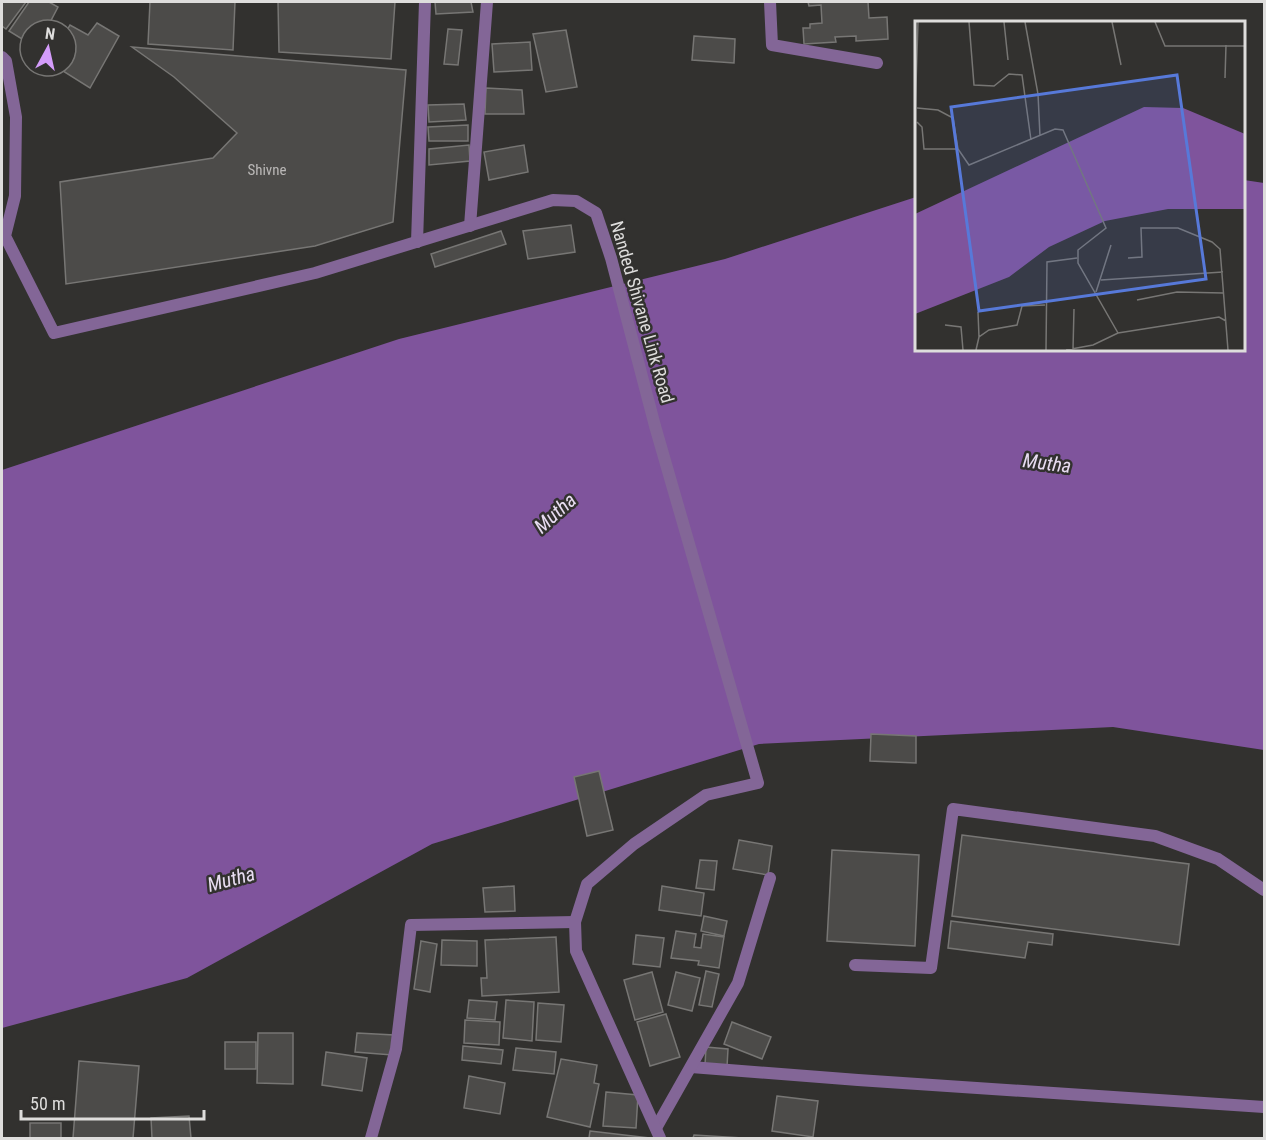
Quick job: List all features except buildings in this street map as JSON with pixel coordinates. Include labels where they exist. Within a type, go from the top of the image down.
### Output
[{"type":"street","points":[[417,242],[426,2]]},
{"type":"street","points":[[470,226],[487,2]]},
{"type":"street","points":[[770,2],[772,45],[877,63]]},
{"type":"street","name":"Nanded Shivane Link Road","points":[[2,57],[6,61],[16,117],[15,195],[3,236],[54,333],[315,273],[553,200],[576,201],[596,213],[614,269],[655,426],[758,783],[706,795],[634,844],[587,884],[575,922],[576,951],[658,1133]]},
{"type":"street","points":[[855,965],[932,968],[953,809],[1155,836],[1218,859],[1264,890]]},
{"type":"street","points":[[658,1133],[691,1067],[738,983],[770,878]]},
{"type":"street","points":[[371,1138],[396,1049],[411,925],[575,922]]},
{"type":"street","points":[[691,1067],[1264,1107]]},
{"type":"water","name":"Mutha","points":[[1245,180],[1264,183],[1264,750],[1113,727],[759,744],[432,844],[187,978],[2,1028],[2,470],[399,339],[725,259],[915,197],[915,351],[1245,351]]}]
